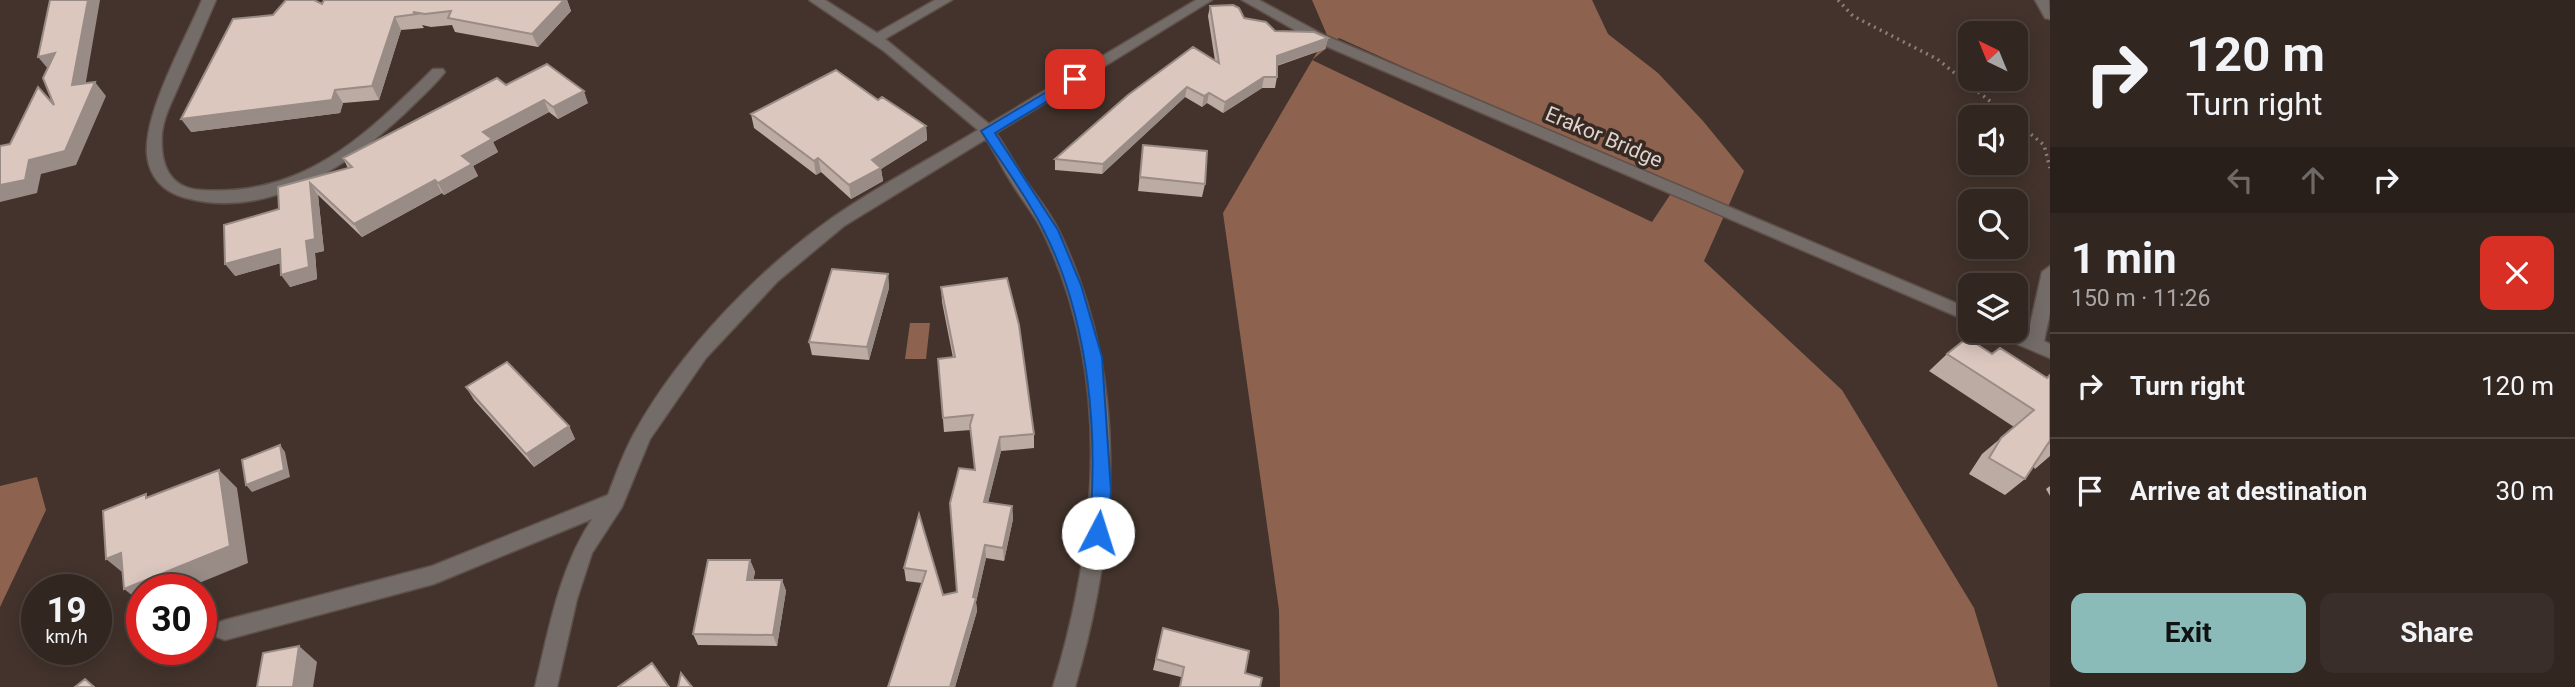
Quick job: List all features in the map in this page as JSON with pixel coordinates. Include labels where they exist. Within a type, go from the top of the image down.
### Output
[{"type":"street","points":[[209,0],[155,130],[156,169],[169,187],[184,194],[213,199],[237,198],[267,193],[301,181],[338,162],[364,143],[438,72]]},
{"type":"street","points":[[816,0],[876,39],[936,85],[988,131],[1051,230],[1073,285],[1094,357],[1102,491],[1094,575],[1064,687]]},
{"type":"street","points":[[876,39],[945,0]]},
{"type":"street","points":[[546,687],[567,598],[583,550],[615,501],[642,436],[700,353],[763,285],[838,222],[1205,0]]},
{"type":"street","name":"Erakor Bridge","points":[[1249,0],[1319,38],[1958,311]]},
{"type":"street","points":[[2042,0],[2050,15]]},
{"type":"street","points":[[2042,348],[2050,272]]},
{"type":"street","points":[[225,630],[434,575],[615,501]]},
{"type":"path","points":[[1838,0],[1853,16],[1937,59],[1995,105]]},
{"type":"path","points":[[2028,132],[2044,145],[2050,168]]},
{"type":"shaded area","points":[[1312,0],[1592,0],[1608,34],[1658,73],[1703,121],[1744,171],[1704,261],[1842,390],[1974,608],[1998,687],[1280,687],[1279,610],[1223,213],[1327,35]]},
{"type":"shaded area","points":[[910,323],[930,323],[926,359],[905,359]]},
{"type":"shaded area","points":[[37,477],[46,510],[0,607],[0,486]]},
{"type":"pier","points":[[1339,38],[1674,189],[1652,222],[1312,60]]},
{"type":"building","points":[[50,0],[88,0],[72,85],[95,82],[65,151],[29,160],[25,180],[0,185],[0,146],[10,144],[38,87],[54,105],[43,78],[55,53],[38,57]]},
{"type":"building","points":[[286,0],[314,0],[322,4],[324,0],[564,0],[532,34],[448,18],[451,11],[425,14],[413,12],[417,14],[395,17],[372,86],[335,90],[332,100],[181,119],[233,19],[273,15]]},
{"type":"building","points":[[1233,5],[1239,8],[1244,18],[1266,22],[1275,31],[1314,32],[1328,38],[1277,56],[1277,77],[1264,77],[1225,102],[1209,93],[1204,96],[1187,87],[1103,164],[1055,159],[1128,95],[1193,47],[1219,63],[1210,6]]},
{"type":"building","points":[[547,64],[584,91],[553,107],[544,100],[483,132],[492,139],[462,156],[472,164],[438,183],[435,180],[354,224],[310,183],[315,239],[306,241],[309,267],[281,275],[280,249],[225,264],[224,225],[279,209],[278,187],[352,167],[343,158],[497,78],[506,85]]},
{"type":"building","points":[[836,70],[878,100],[882,97],[926,126],[872,160],[881,168],[849,185],[818,158],[814,161],[751,114]]},
{"type":"building","points":[[1143,145],[1207,151],[1205,184],[1140,177]]},
{"type":"building","points":[[832,269],[888,274],[867,347],[809,342]]},
{"type":"building","points":[[1007,278],[1019,325],[1034,434],[1000,437],[984,502],[1012,506],[1003,548],[985,545],[973,597],[976,598],[950,687],[888,687],[926,571],[904,568],[919,514],[943,595],[957,592],[950,503],[959,468],[975,470],[970,425],[973,415],[943,418],[938,359],[955,357],[941,287]]},
{"type":"building","points":[[1961,343],[1975,343],[1992,354],[2000,348],[2047,378],[2050,375],[2050,443],[2025,479],[1989,458],[2001,438],[2034,410],[1947,354]]},
{"type":"building","points":[[507,362],[569,426],[526,454],[466,387]]},
{"type":"building","points":[[280,445],[284,470],[246,485],[242,460]]},
{"type":"building","points":[[219,470],[230,546],[161,574],[126,574],[124,589],[121,553],[106,559],[103,511],[146,494],[146,498]]},
{"type":"building","points":[[708,560],[750,560],[747,580],[782,580],[773,635],[693,634]]},
{"type":"building","points":[[1163,628],[1249,651],[1245,673],[1262,678],[1260,687],[1180,687],[1184,667],[1156,659]]},
{"type":"building","points":[[299,646],[293,687],[257,687],[263,653]]},
{"type":"building","points":[[652,663],[669,687],[618,687]]},
{"type":"building","points":[[681,673],[692,687],[678,687]]},
{"type":"building","points":[[85,679],[94,687],[75,687]]},
{"type":"route","points":[[1075,79],[988,131],[1051,230],[1073,285],[1094,357],[1102,491],[1098,533]]}]
